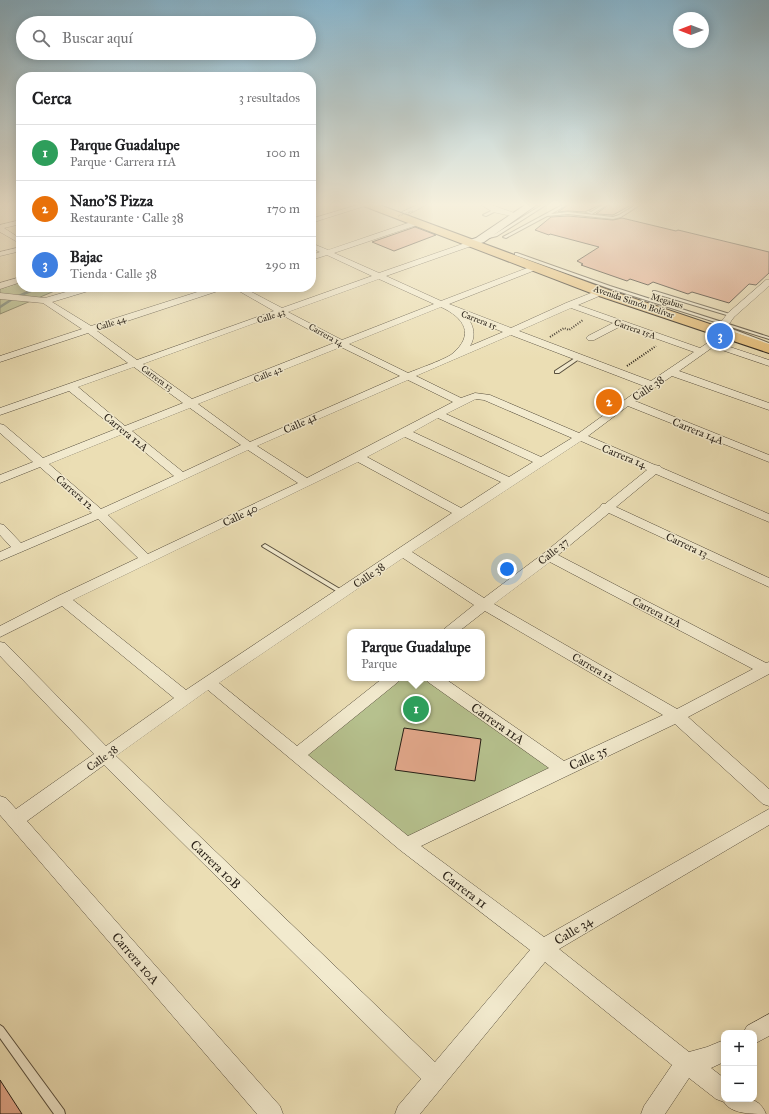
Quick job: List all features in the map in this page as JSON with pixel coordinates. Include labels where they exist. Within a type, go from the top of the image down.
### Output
[{"type":"main road","name":"Avenida Simón Bolívar","points":[[509,255],[601,292],[727,323],[769,336]]},
{"type":"main road","name":"Avenida Simón Bolívar","points":[[520,255],[669,301],[727,323],[769,349]]},
{"type":"street","name":"Carrera 15","points":[[333,255],[454,310],[580,356],[652,385]]},
{"type":"street","name":"Calle 43","points":[[0,412],[283,312],[437,255]]},
{"type":"street","name":"Calle 42","points":[[0,479],[535,266]]},
{"type":"street","points":[[0,286],[16,281]]},
{"type":"street","points":[[727,323],[769,282]]},
{"type":"street","points":[[45,301],[75,292]]},
{"type":"street","name":"Calle 44","points":[[0,359],[206,292]]},
{"type":"street","name":"Carrera 14","points":[[245,292],[342,344],[461,402]]},
{"type":"street","name":"Calle 41","points":[[0,556],[100,514],[249,446],[601,292]]},
{"type":"street","name":"Carrera 13","points":[[2,297],[45,301],[90,330],[249,446],[306,483]]},
{"type":"street","name":"Carrera 15A","points":[[569,306],[665,340],[701,351]]},
{"type":"street","points":[[451,357],[465,348],[470,333],[467,323],[463,317],[454,310]]},
{"type":"street","name":"Calle 38","points":[[16,820],[185,698],[461,513],[580,437],[627,402],[712,344],[727,323]]},
{"type":"street","points":[[591,338],[619,324]]},
{"type":"street","points":[[712,344],[769,363]]},
{"type":"street","points":[[672,372],[769,407]]},
{"type":"street","name":"Carrera 12A","points":[[71,387],[182,477]]},
{"type":"street","name":"Carrera 14","points":[[479,395],[656,468],[764,516]]},
{"type":"street","name":"Calle 40","points":[[0,632],[63,599],[306,483],[461,402],[479,395]]},
{"type":"street","name":"Carrera 14A","points":[[627,402],[769,459]]},
{"type":"street","points":[[438,414],[542,462]]},
{"type":"street","name":"Carrera 12","points":[[0,427],[100,514],[146,560]]},
{"type":"street","points":[[404,432],[510,482]]},
{"type":"street","points":[[358,457],[461,513]]},
{"type":"street","name":"Calle 37","points":[[453,629],[483,604],[549,556],[656,468]]},
{"type":"street","points":[[764,516],[769,505]]},
{"type":"street","name":"Carrera 13","points":[[606,508],[769,583]]},
{"type":"street","points":[[0,528],[19,548]]},
{"type":"street","name":"Carrera 12","points":[[403,552],[483,604],[677,716],[769,799]]},
{"type":"street","name":"Carrera 12A","points":[[549,556],[767,668]]},
{"type":"street","points":[[63,599],[185,698]]},
{"type":"street","name":"Carrera 10B","points":[[0,647],[105,755],[436,1078]]},
{"type":"street","name":"Calle 35","points":[[406,845],[677,716],[767,668]]},
{"type":"street","points":[[298,755],[389,681]]},
{"type":"street","name":"Carrera 11A","points":[[437,681],[563,769]]},
{"type":"street","name":"Carrera 11","points":[[209,683],[406,845],[544,950],[686,1063],[721,1089]]},
{"type":"street","name":"Carrera 10A","points":[[0,803],[272,1114]]},
{"type":"street","name":"Calle 34","points":[[406,1114],[544,950],[556,939],[769,816]]},
{"type":"street","points":[[757,1031],[769,1024]]},
{"type":"street","points":[[652,1114],[686,1063],[708,1058],[721,1052]]},
{"type":"street","points":[[738,1102],[755,1114]]},
{"type":"lane","name":"Megabus","points":[[519,255],[561,271],[604,290],[719,326],[769,344]]},
{"type":"lane","name":"Megabus","points":[[561,271],[769,336]]},
{"type":"lane","points":[[654,292],[669,301],[679,293]]},
{"type":"lane","points":[[557,372],[580,356]]},
{"type":"lane","points":[[265,546],[343,593]]},
{"type":"lane","points":[[0,1030],[60,1114]]},
{"type":"path","points":[[564,328],[568,330],[592,314]]},
{"type":"path","points":[[618,371],[665,340]]},
{"type":"green space","points":[[16,284],[16,292],[52,292],[0,314],[0,289]]},
{"type":"green space","points":[[389,681],[437,681],[563,769],[406,845],[298,755]]},
{"type":"building","points":[[586,255],[769,255],[769,273],[756,285],[749,284],[729,303],[692,292],[688,294],[653,282],[648,285],[630,279],[627,281],[581,265],[583,264],[577,261]]},
{"type":"building","points":[[404,728],[481,739],[475,781],[395,770]]},
{"type":"building","points":[[0,1080],[22,1114],[0,1114]]},
{"type":"waterway","points":[[0,307],[14,298],[28,292]]},
{"type":"place","name":"Bajac","points":[[720,336]]},
{"type":"place","name":"Nano'S Pizza","points":[[609,402]]},
{"type":"place","name":"Parque Guadalupe","points":[[416,709]]}]
